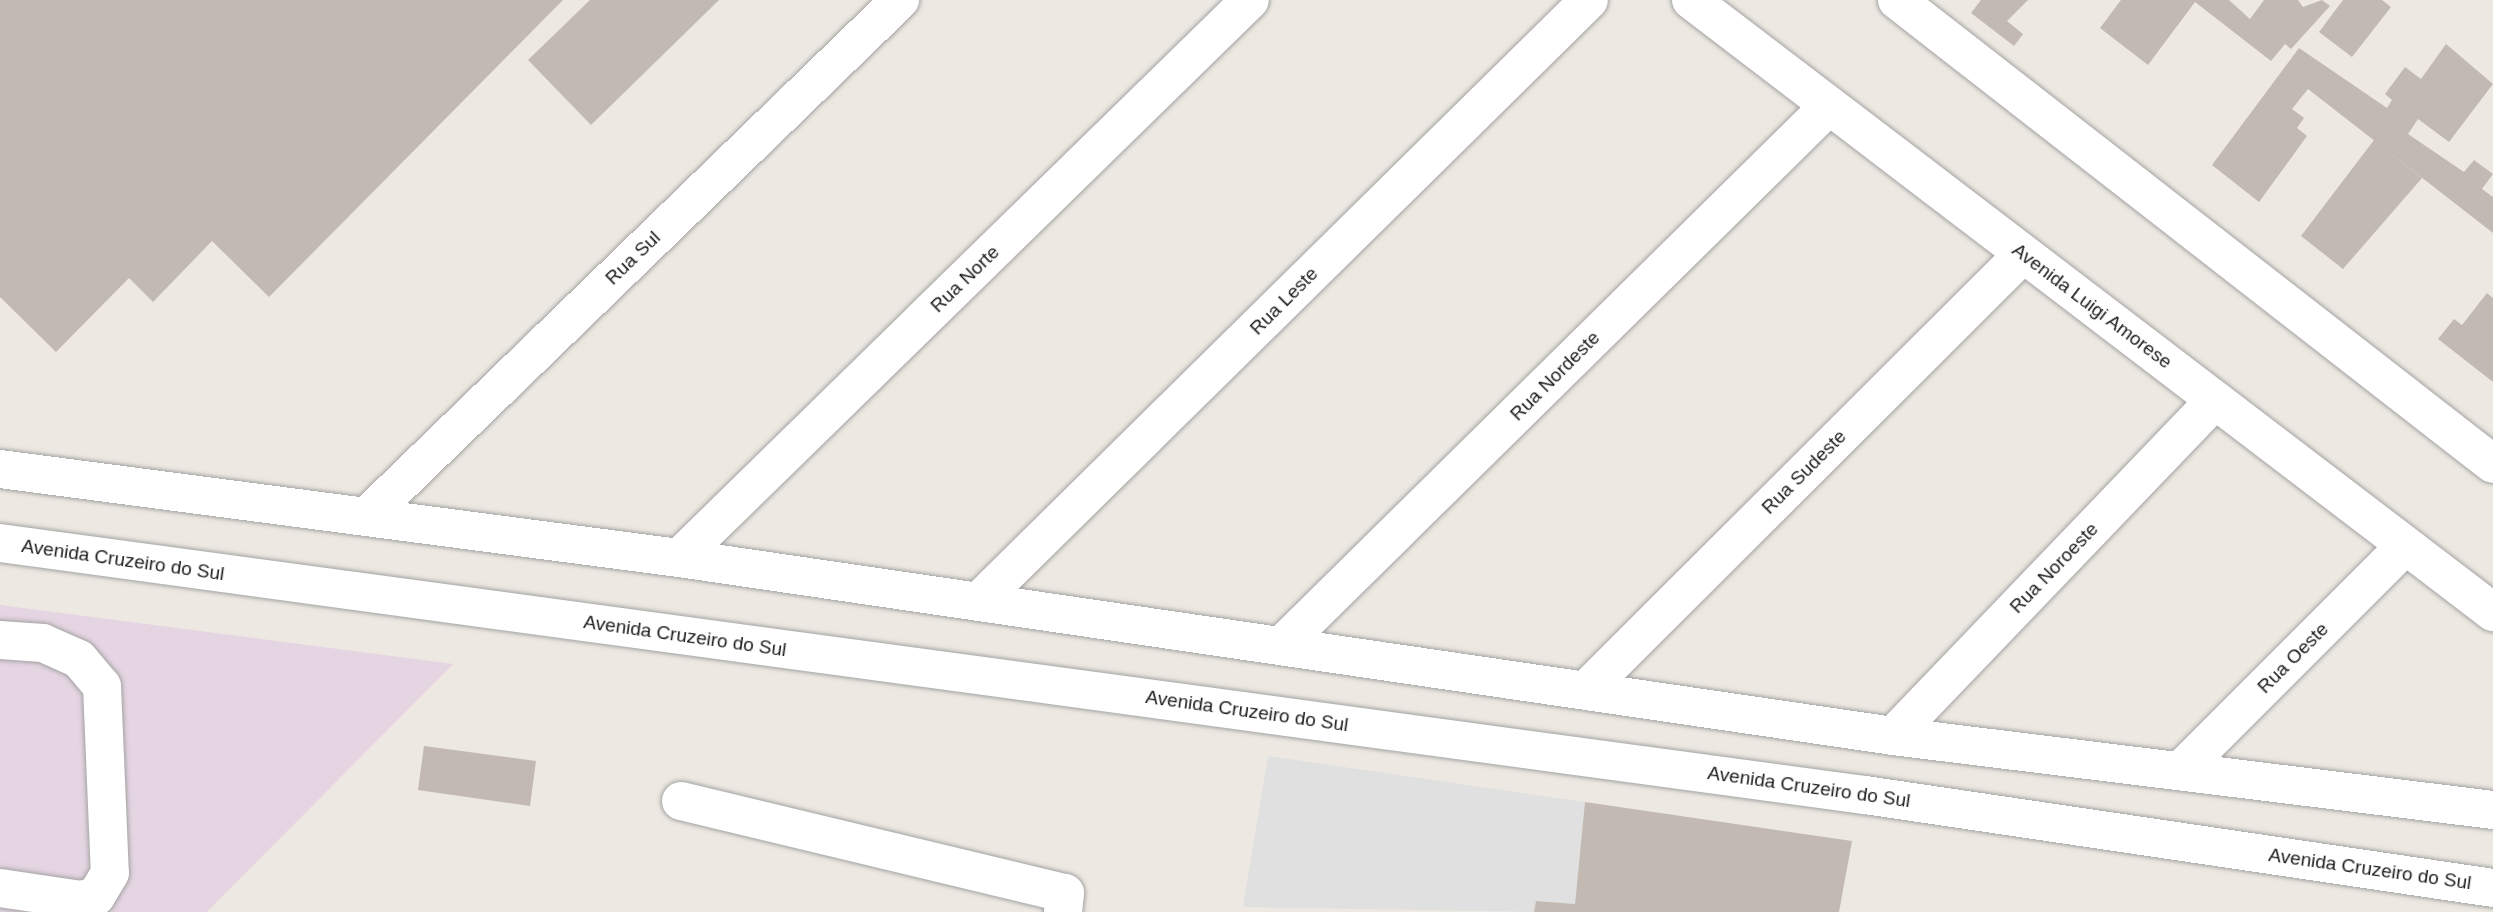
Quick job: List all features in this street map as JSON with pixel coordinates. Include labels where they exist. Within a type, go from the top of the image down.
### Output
[{"type":"street","name":"Rua Sul","points":[[367,516],[900,0]]},
{"type":"street","name":"Rua Norte","points":[[679,558],[1250,0]]},
{"type":"street","name":"Rua Leste","points":[[979,601],[1589,0]]},
{"type":"street","name":"Avenida Luigi Amorese","points":[[1691,0],[2493,612]]},
{"type":"street","points":[[1897,0],[2493,464]]},
{"type":"street","name":"Rua Nordeste","points":[[1280,646],[1829,106]]},
{"type":"street","name":"Rua Sudeste","points":[[1586,690],[2023,254]]},
{"type":"street","name":"Rua Noroeste","points":[[1893,736],[2215,400]]},
{"type":"street","points":[[0,469],[679,558],[1893,736],[2493,810]]},
{"type":"street","name":"Avenida Cruzeiro do Sul","points":[[0,543],[1851,793],[2493,888]]},
{"type":"street","name":"Rua Oeste","points":[[2181,770],[2405,546]]},
{"type":"street","points":[[0,640],[43,643],[79,659],[102,686],[110,873],[96,896],[81,900],[0,888]]},
{"type":"street","points":[[681,801],[1066,892],[1063,912]]},
{"type":"shaded area","points":[[0,605],[453,664],[207,912],[0,912]]},
{"type":"shaded area","points":[[1268,756],[1585,802],[1575,904],[1536,901],[1534,912],[1243,907]]},
{"type":"building","points":[[0,0],[563,0],[269,297],[212,241],[153,302],[129,278],[56,352],[0,297]]},
{"type":"building","points":[[590,0],[719,0],[591,125],[528,60]]},
{"type":"building","points":[[1981,0],[2028,0],[2007,21],[2023,34],[2014,46],[1971,13]]},
{"type":"building","points":[[2121,0],[2229,0],[2250,19],[2264,0],[2298,0],[2303,7],[2322,0],[2330,6],[2291,49],[2285,44],[2271,61],[2195,2],[2148,65],[2100,28]]},
{"type":"building","points":[[2343,0],[2382,0],[2391,7],[2352,57],[2319,32]]},
{"type":"building","points":[[2446,44],[2493,84],[2449,142],[2418,119],[2408,134],[2464,172],[2474,160],[2493,174],[2482,189],[2493,197],[2493,233],[2308,89],[2292,109],[2304,118],[2297,128],[2307,136],[2259,202],[2212,165],[2299,48],[2387,108],[2392,100],[2385,94],[2405,67],[2421,79]]},
{"type":"building","points":[[2374,140],[2422,178],[2343,269],[2301,236]]},
{"type":"building","points":[[2487,293],[2493,298],[2493,382],[2438,339],[2454,319],[2462,325]]},
{"type":"building","points":[[424,746],[536,761],[530,806],[418,790]]},
{"type":"building","points":[[1585,802],[1852,841],[1839,912],[1534,912],[1536,901],[1575,904]]}]
